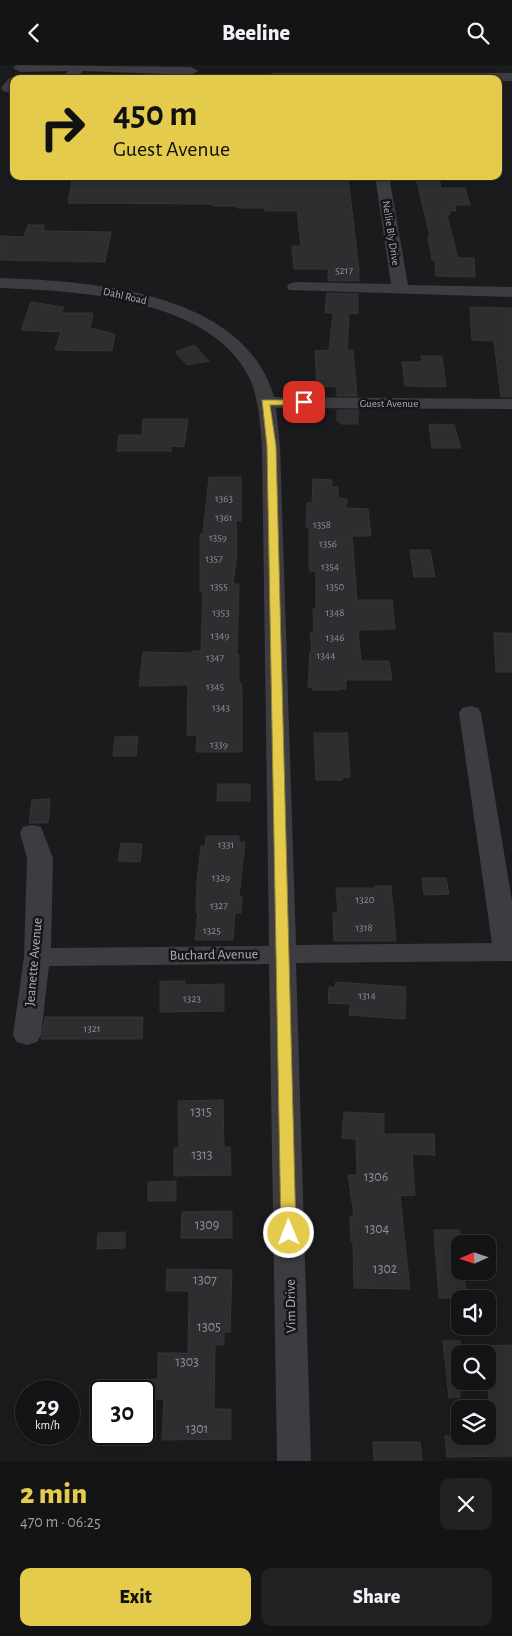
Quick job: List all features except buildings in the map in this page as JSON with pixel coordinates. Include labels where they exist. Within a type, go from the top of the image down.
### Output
[{"type":"street","points":[[71,75],[80,67]]},
{"type":"street","points":[[36,75],[80,67],[192,71]]},
{"type":"street","points":[[335,75],[415,75]]},
{"type":"street","name":"Nellie Bly Drive","points":[[383,180],[400,289]]},
{"type":"street","name":"Dahl Road","points":[[0,283],[87,288],[138,297],[178,311],[205,325],[226,339],[237,350]]},
{"type":"street","points":[[295,287],[512,292]]},
{"type":"street","name":"Vim Drive","points":[[237,350],[255,373],[266,402],[271,446],[294,1461]]},
{"type":"street","name":"Guest Avenue","points":[[266,402],[512,404]]},
{"type":"street","points":[[470,713],[510,952]]},
{"type":"street","name":"Jeanette Avenue","points":[[27,1035],[37,957],[40,859],[32,833]]},
{"type":"street","name":"Buchard Avenue","points":[[37,957],[510,952]]},
{"type":"route","points":[[289,1233],[271,446],[266,402],[304,402]]}]
